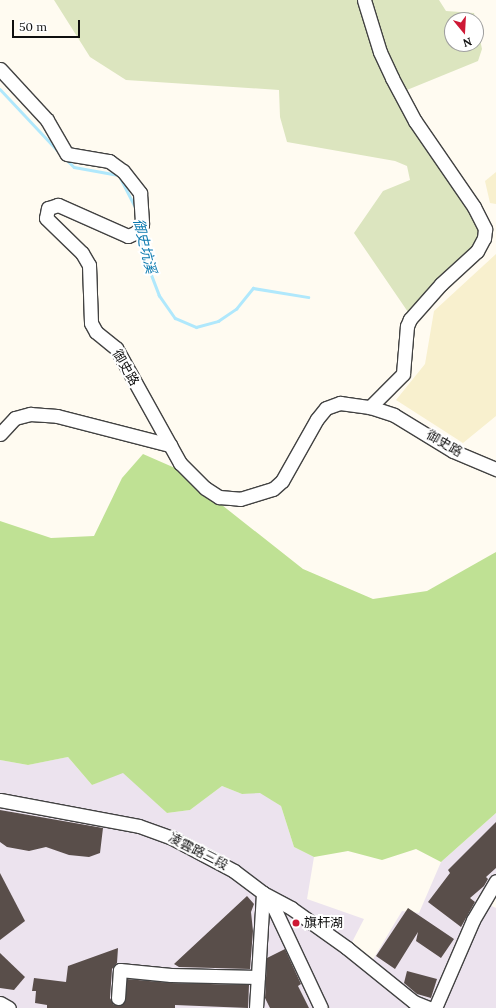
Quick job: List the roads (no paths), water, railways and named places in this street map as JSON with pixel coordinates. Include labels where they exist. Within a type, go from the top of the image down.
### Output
[{"type":"street","points":[[364,0],[380,52],[392,78],[415,121],[474,207],[485,229],[484,238],[477,251],[441,284],[410,319],[407,326],[404,374],[370,407]]},
{"type":"street","name":"御史路","points":[[0,69],[47,120],[67,154],[109,161],[123,171],[140,193],[140,228],[128,236],[58,205],[52,205],[46,213],[46,218],[78,248],[89,265],[91,323],[96,332],[116,348],[170,445],[190,475],[219,497],[240,499],[257,496],[273,489],[282,481],[304,438],[326,408],[340,403],[370,407],[394,415],[453,451],[496,469]]},
{"type":"street","points":[[0,434],[15,418],[30,414],[57,416],[170,445]]},
{"type":"street","name":"凌雲路三段","points":[[0,800],[139,826],[203,853],[234,871],[263,893],[274,908],[321,1008]]},
{"type":"street","points":[[435,1008],[473,920],[496,881]]},
{"type":"street","points":[[256,1008],[263,893],[291,908],[347,948],[414,1002],[429,1008]]},
{"type":"street","points":[[118,998],[120,970],[171,975],[258,977]]},
{"type":"street","points":[[0,1003],[9,1008]]},
{"type":"waterway","name":"御史坑溪","points":[[0,89],[61,154]]},
{"type":"waterway","name":"御史坑溪","points":[[66,159],[74,167],[119,175],[135,207]]},
{"type":"waterway","name":"御史坑溪","points":[[141,235],[145,258],[159,295],[175,318],[196,327],[218,321],[236,309],[253,288],[308,297]]},
{"type":"place","name":"旗杆湖","points":[[296,923]]}]
